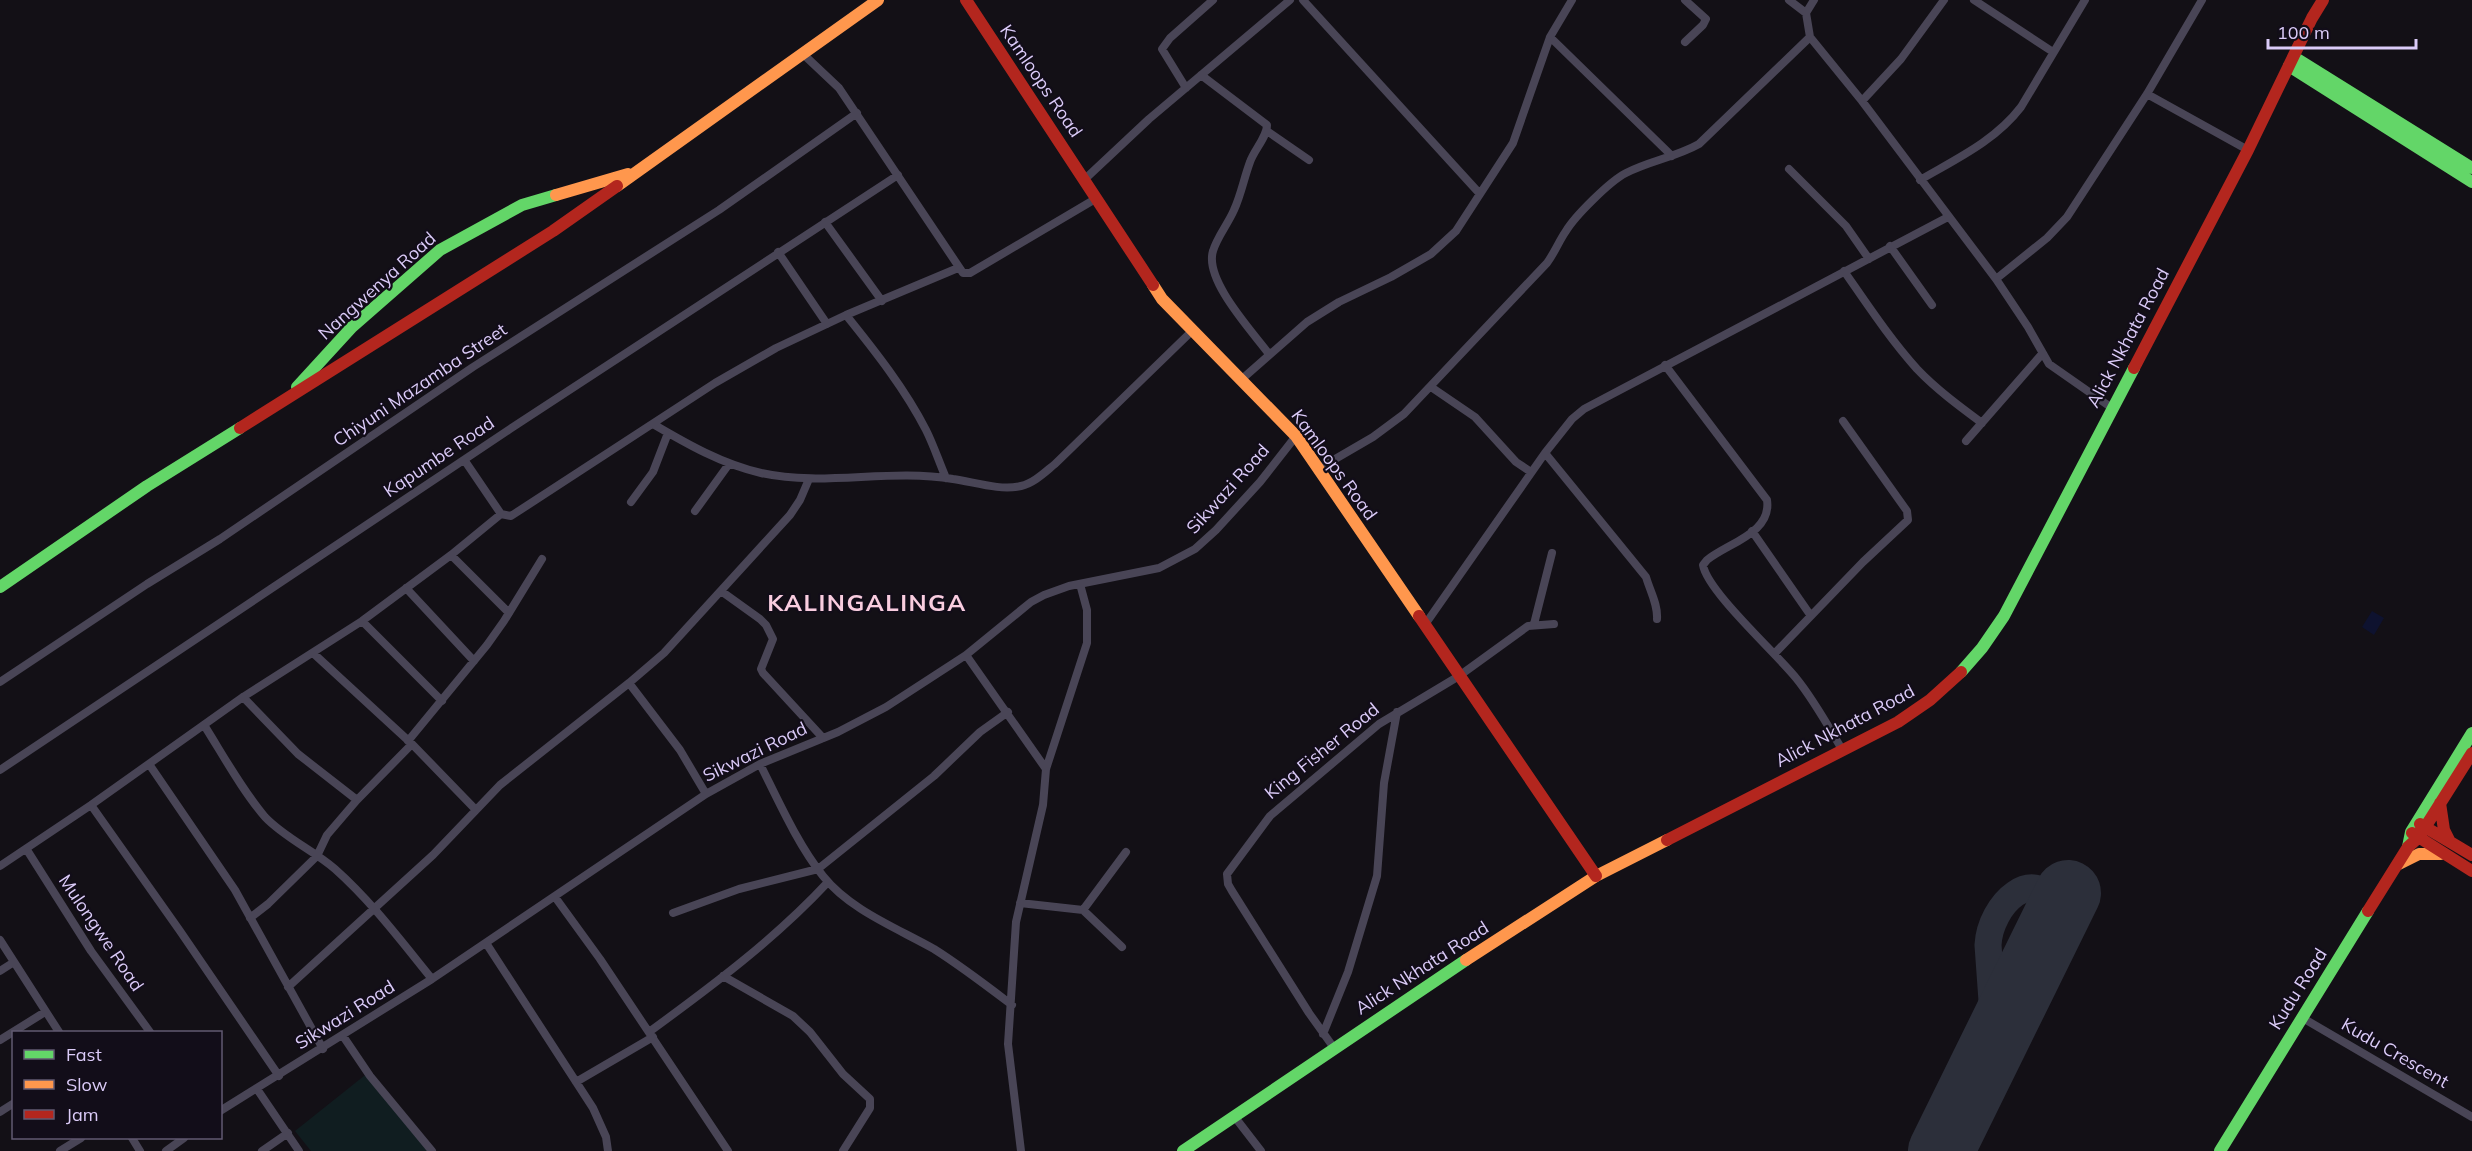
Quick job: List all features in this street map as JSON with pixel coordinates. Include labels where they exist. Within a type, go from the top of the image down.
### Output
[{"type":"main road","name":"Nangwenya Road","points":[[0,587],[147,486],[523,250],[640,170],[878,0]]},
{"type":"main road","points":[[959,0],[977,19]]},
{"type":"main road","name":"Kamloops Road","points":[[966,0],[1162,299],[1296,436],[1596,876]]},
{"type":"main road","name":"Alick Nkhata Road","points":[[1183,1151],[1334,1048],[1596,876],[1898,722],[1931,700],[1960,675],[1980,652],[2004,616],[2248,150],[2323,0]]},
{"type":"main road","points":[[2291,61],[2472,168]]},
{"type":"main road","points":[[2291,61],[2472,182]]},
{"type":"main road","name":"Nangwenya Road","points":[[286,399],[352,327],[440,250],[522,205],[640,170]]},
{"type":"main road","name":"Kudu Road","points":[[2220,1151],[2408,847],[2472,733]]},
{"type":"main road","name":"Kudu Road","points":[[2418,829],[2440,803],[2472,753]]},
{"type":"main road","points":[[2440,803],[2442,823],[2450,842]]},
{"type":"main road","points":[[2418,829],[2450,842],[2472,855]]},
{"type":"main road","points":[[2418,829],[2445,854],[2472,871]]},
{"type":"main road","points":[[2394,869],[2404,859],[2417,853],[2445,854]]},
{"type":"street","points":[[1186,88],[1162,49],[1170,38],[1213,0]]},
{"type":"street","points":[[1085,179],[1186,88],[1290,0]]},
{"type":"street","points":[[1303,0],[1480,194]]},
{"type":"street","points":[[1242,379],[1323,311],[1391,277],[1440,248],[1460,226],[1513,143],[1550,37],[1572,0]]},
{"type":"street","points":[[1685,0],[1706,19],[1703,25],[1685,42]]},
{"type":"street","points":[[1789,0],[1806,13]]},
{"type":"street","points":[[1814,0],[1806,13],[1810,37],[1862,101],[1996,279],[2049,364],[2112,408]]},
{"type":"street","points":[[1862,101],[1901,58],[1944,0]]},
{"type":"street","points":[[1974,0],[2053,52]]},
{"type":"street","points":[[1920,180],[1995,134],[2010,122],[2085,0]]},
{"type":"street","points":[[1996,279],[2047,238],[2067,217],[2146,94],[2202,0]]},
{"type":"street","points":[[1550,37],[1672,156]]},
{"type":"street","points":[[1318,469],[1353,450],[1394,423],[1431,387],[1547,263],[1557,250],[1565,231],[1609,185],[1627,172],[1687,151],[1712,133],[1810,37]]},
{"type":"street","points":[[803,54],[839,88],[963,273],[970,273],[1097,198]]},
{"type":"street","points":[[1201,75],[1267,125],[1267,131],[1255,150],[1235,208],[1213,252],[1212,263],[1216,280],[1269,354]]},
{"type":"street","points":[[2146,94],[2248,150]]},
{"type":"street","name":"Chiyuni Mazamba Street","points":[[0,682],[147,584],[220,539],[465,373],[718,210],[857,113]]},
{"type":"street","points":[[1267,131],[1309,160]]},
{"type":"street","points":[[1789,169],[1846,226],[1869,259]]},
{"type":"street","name":"Kapumbe Road","points":[[0,770],[778,252],[898,175]]},
{"type":"street","points":[[1424,626],[1545,453],[1572,419],[1584,409],[1948,217]]},
{"type":"street","points":[[825,222],[882,301]]},
{"type":"street","points":[[1890,246],[1932,305]]},
{"type":"street","points":[[778,252],[827,324]]},
{"type":"street","points":[[465,461],[501,514],[511,516],[746,365],[846,315],[958,268]]},
{"type":"street","points":[[1844,272],[1918,370],[1982,423]]},
{"type":"street","points":[[846,315],[879,357],[926,430],[946,478]]},
{"type":"street","points":[[653,424],[729,464],[763,473],[809,479],[915,474],[1001,487],[1021,486],[1037,478],[1055,464],[1193,330]]},
{"type":"street","points":[[1966,441],[2042,354]]},
{"type":"street","points":[[1665,365],[1767,500],[1767,513],[1761,526],[1707,560],[1703,565],[1705,574],[1722,597],[1775,653],[1812,699],[1843,751]]},
{"type":"street","points":[[1431,387],[1475,417],[1516,462],[1532,472]]},
{"type":"street","points":[[1775,653],[1908,520],[1907,512],[1843,421]]},
{"type":"street","points":[[631,502],[653,472],[668,433]]},
{"type":"street","name":"Sikwazi Road","points":[[222,1110],[432,979],[706,794],[760,764],[823,738],[886,707],[966,655],[1031,602],[1056,590],[1159,568],[1195,549],[1216,530],[1260,482],[1296,436]]},
{"type":"street","points":[[1545,453],[1646,577],[1651,595],[1658,607],[1657,619]]},
{"type":"street","points":[[695,511],[729,464]]},
{"type":"street","points":[[288,987],[433,855],[500,784],[629,683],[664,652],[790,515],[800,500],[809,479]]},
{"type":"street","points":[[0,866],[27,850],[243,697],[362,621],[452,555],[501,514]]},
{"type":"street","points":[[1752,531],[1811,616]]},
{"type":"street","points":[[1552,553],[1534,624],[1554,624]]},
{"type":"street","points":[[452,555],[509,613]]},
{"type":"street","points":[[250,918],[268,904],[317,856],[327,835],[410,742],[509,613],[542,559]]},
{"type":"street","points":[[1021,1151],[1008,1044],[1016,922],[1043,805],[1046,769],[1087,643],[1087,610],[1080,584]]},
{"type":"street","points":[[406,588],[474,661]]},
{"type":"street","points":[[721,591],[766,625],[773,639],[762,665],[763,673],[823,738]]},
{"type":"street","points":[[362,621],[442,702]]},
{"type":"street","name":"King Fisher Road","points":[[1323,1034],[1232,891],[1228,884],[1227,874],[1270,816],[1371,730],[1459,676],[1534,624]]},
{"type":"street","points":[[313,653],[410,742],[475,809]]},
{"type":"street","points":[[966,655],[1046,769]]},
{"type":"street","points":[[629,683],[680,750],[706,794]]},
{"type":"street","points":[[243,697],[298,754],[357,800]]},
{"type":"street","points":[[673,913],[739,889],[818,868],[934,776],[980,732],[1008,712]]},
{"type":"street","points":[[1334,1048],[1323,1034],[1348,972],[1377,876],[1384,783],[1397,712]]},
{"type":"street","points":[[204,725],[267,818],[336,871],[375,908],[432,979]]},
{"type":"street","points":[[149,764],[235,890],[323,1049]]},
{"type":"street","points":[[760,764],[805,848],[828,882],[863,909],[935,950],[1012,1005]]},
{"type":"street","points":[[91,805],[279,1076]]},
{"type":"street","name":"Mulongwe Road","points":[[27,850],[91,951],[149,1031]]},
{"type":"street","points":[[1083,910],[1126,852]]},
{"type":"street","points":[[576,1082],[651,1034],[794,917],[828,882]]},
{"type":"street","points":[[555,897],[651,1034],[728,1151]]},
{"type":"street","points":[[1020,903],[1083,910],[1122,947]]},
{"type":"street","points":[[0,940],[58,1031]]},
{"type":"street","points":[[486,943],[602,1126],[608,1151]]},
{"type":"street","points":[[0,971],[14,962]]},
{"type":"street","points":[[723,976],[803,1023],[843,1074],[870,1099],[870,1108],[845,1144],[843,1151]]},
{"type":"street","points":[[14,1031],[45,1012]]},
{"type":"street","name":"Kudu Crescent","points":[[2301,1017],[2472,1117]]},
{"type":"street","points":[[343,1036],[377,1084],[432,1151]]},
{"type":"street","points":[[257,1089],[299,1151]]},
{"type":"street","points":[[1234,1116],[1260,1151]]},
{"type":"street","points":[[262,1151],[288,1133]]},
{"type":"street","points":[[60,1151],[78,1139]]},
{"type":"street","points":[[168,1150],[182,1139]]},
{"type":"shaded area","points":[[369,1072],[432,1151],[311,1151],[295,1131]]},
{"type":"water","points":[[2372,611],[2384,618],[2374,635],[2362,627]]},
{"type":"taxiway","points":[[1995,1042],[1988,945],[1997,916],[2005,903],[2015,894],[2027,889],[2038,889],[2049,896],[2059,910]]},
{"type":"runway","points":[[1941,1151],[2068,893]]},
{"type":"traffic: fast","points":[[2294,57],[2472,168]]},
{"type":"traffic: fast","points":[[2289,66],[2472,182]]},
{"type":"traffic: fast","points":[[297,387],[352,327],[440,250],[522,205],[556,195]]},
{"type":"traffic: fast","points":[[1961,672],[1982,648],[2004,616],[2134,368]]},
{"type":"traffic: fast","points":[[0,587],[147,486],[240,428]]},
{"type":"traffic: fast","points":[[2408,847],[2411,832],[2472,733]]},
{"type":"traffic: fast","points":[[2220,1151],[2368,911]]},
{"type":"traffic: fast","points":[[1183,1151],[1466,960]]},
{"type":"traffic: slow","points":[[617,186],[878,0]]},
{"type":"traffic: slow","points":[[556,195],[628,174]]},
{"type":"traffic: slow","points":[[1153,285],[1162,299],[1296,436],[1419,616]]},
{"type":"traffic: slow","points":[[1466,960],[1596,876],[1667,840]]},
{"type":"traffic: slow","points":[[2399,864],[2419,854],[2441,854]]},
{"type":"traffic: jam","points":[[966,0],[1153,285]]},
{"type":"traffic: jam","points":[[2134,368],[2248,150],[2323,0]]},
{"type":"traffic: jam","points":[[240,428],[553,231],[617,186]]},
{"type":"traffic: jam","points":[[1419,616],[1596,876]]},
{"type":"traffic: jam","points":[[1667,840],[1898,722],[1930,700],[1961,672]]},
{"type":"traffic: jam","points":[[2368,911],[2408,847],[2419,837],[2472,753]]},
{"type":"traffic: jam","points":[[2440,803],[2444,830],[2450,842]]},
{"type":"traffic: jam","points":[[2420,824],[2472,855]]},
{"type":"traffic: jam","points":[[2412,833],[2472,871]]},
{"type":"district","name":"KALINGALINGA","points":[[867,603]]}]
